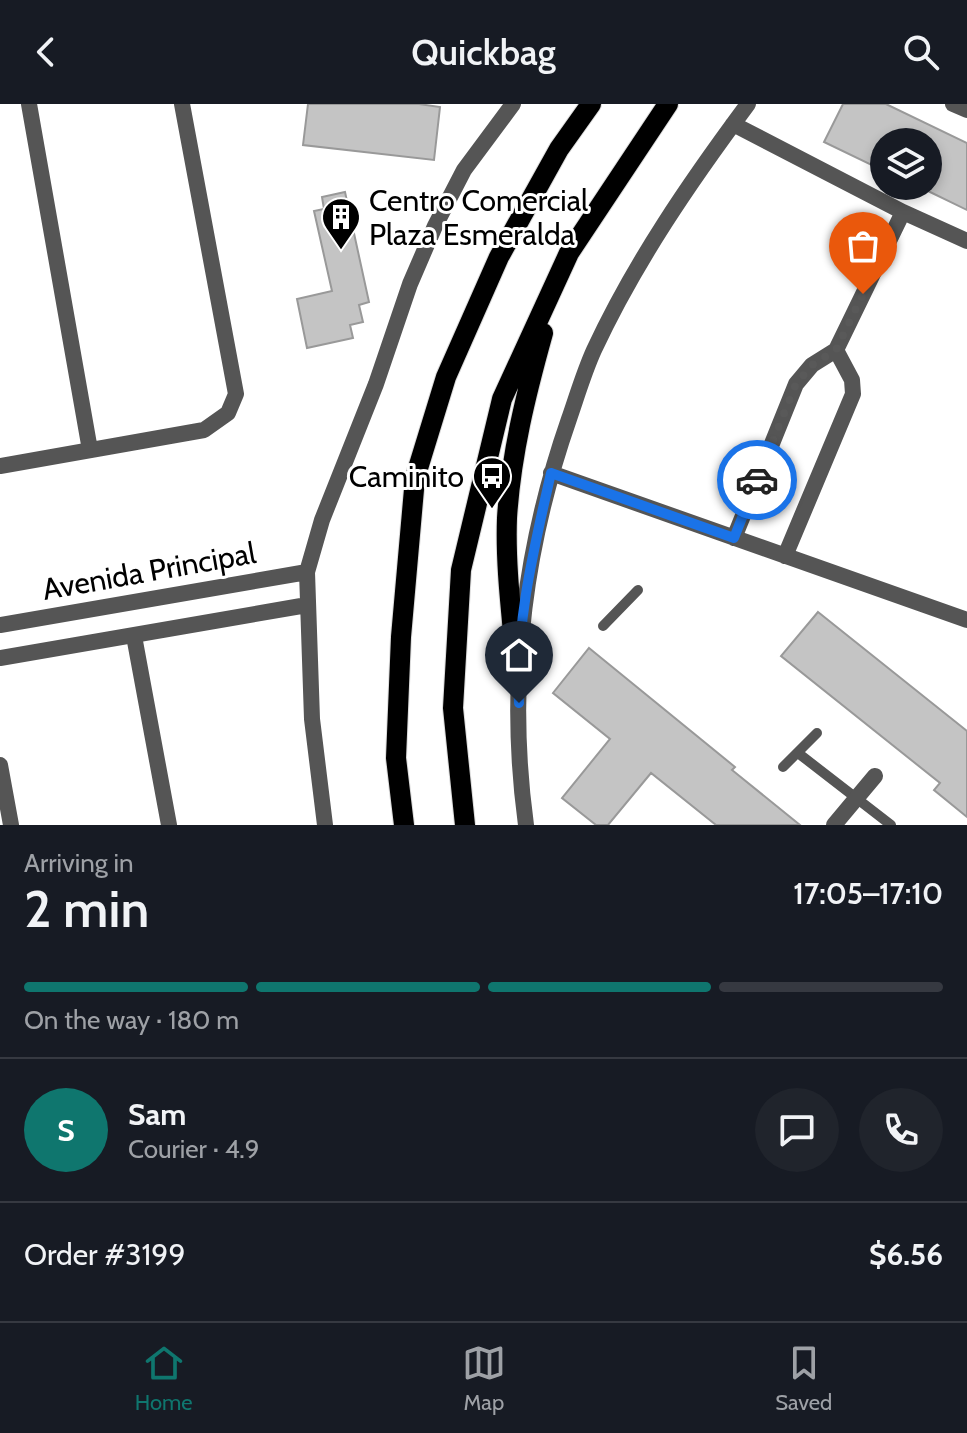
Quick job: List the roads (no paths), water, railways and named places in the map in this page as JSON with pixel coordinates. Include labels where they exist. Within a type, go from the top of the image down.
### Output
[{"type":"main road","points":[[404,825],[396,758],[401,637],[415,478],[446,377],[499,257],[559,149],[591,104]]},
{"type":"main road","points":[[465,825],[453,708],[461,570],[502,399],[569,253],[668,104]]},
{"type":"main road","points":[[517,676],[507,552],[511,473],[520,418],[562,270]]},
{"type":"street","points":[[29,104],[90,450]]},
{"type":"street","points":[[0,466],[204,430],[228,413],[236,394],[182,104]]},
{"type":"street","points":[[325,825],[312,719],[307,572],[322,520],[376,384],[410,284],[435,226],[464,170],[513,104]]},
{"type":"street","points":[[526,825],[517,676],[527,575],[551,473],[592,353],[629,281],[667,216],[748,104]]},
{"type":"street","points":[[953,104],[967,110]]},
{"type":"street","points":[[733,124],[903,212],[967,241]]},
{"type":"street","points":[[734,538],[796,384],[812,365],[836,350],[903,212]]},
{"type":"street","points":[[785,556],[853,394],[852,380],[836,350]]},
{"type":"street","points":[[551,473],[967,620]]},
{"type":"street","name":"Avenida Principal","points":[[0,625],[307,572]]},
{"type":"street","name":"Avenida Principal","points":[[0,658],[307,605]]},
{"type":"street","points":[[134,636],[169,825]]},
{"type":"street","points":[[0,765],[11,825]]},
{"type":"street","points":[[834,825],[875,776]]},
{"type":"lane","points":[[603,626],[638,590]]},
{"type":"lane","points":[[783,767],[817,733]]},
{"type":"lane","points":[[798,753],[891,825]]},
{"type":"place","name":"Centro Comercial Plaza Esmeralda","points":[[341,251]]},
{"type":"place","name":"Caminito","points":[[492,510]]}]
